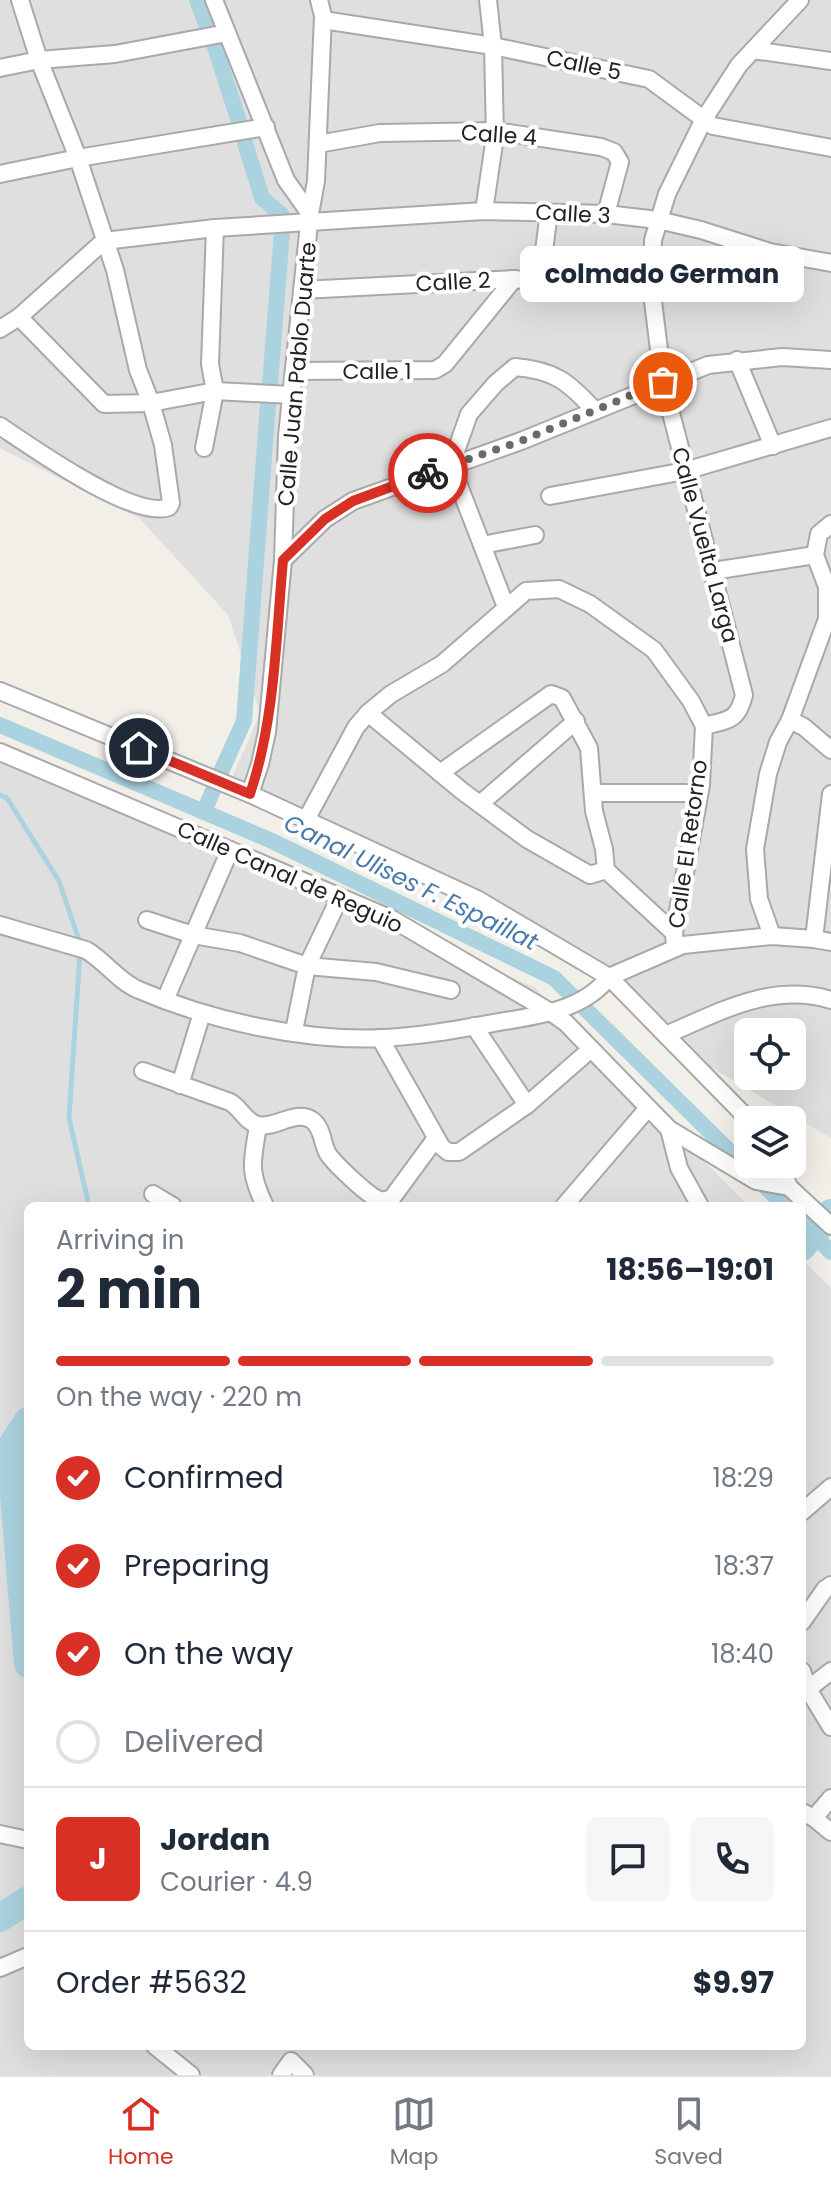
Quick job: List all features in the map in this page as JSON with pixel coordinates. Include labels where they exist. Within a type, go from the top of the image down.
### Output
[{"type":"street","points":[[0,426],[82,479],[140,505],[169,507],[171,498],[163,445],[138,370],[115,270],[20,0]]},
{"type":"street","points":[[214,0],[286,180],[310,218]]},
{"type":"street","name":"Calle Juan Pablo Duarte","points":[[250,794],[267,732],[283,560],[287,436],[316,181],[323,20],[319,0]]},
{"type":"street","points":[[484,211],[495,131],[493,46],[488,0]]},
{"type":"street","name":"Calle Vuelta Larga","points":[[704,726],[730,719],[741,709],[744,695],[663,382],[652,293],[653,240],[667,194],[704,119],[739,65],[800,0]]},
{"type":"street","name":"Calle 5","points":[[323,20],[493,46],[649,79],[713,126],[831,148]]},
{"type":"street","points":[[0,68],[39,60],[115,54],[227,33]]},
{"type":"street","points":[[753,50],[831,61]]},
{"type":"street","points":[[0,174],[266,127]]},
{"type":"street","name":"Calle 4","points":[[318,144],[380,133],[495,131],[601,147],[614,152],[620,162],[606,214]]},
{"type":"street","name":"Calle 3","points":[[104,241],[310,218],[484,211],[549,212],[658,220],[770,252],[831,263]]},
{"type":"street","points":[[540,282],[549,212]]},
{"type":"street","points":[[204,448],[215,391],[210,364],[215,228]]},
{"type":"street","points":[[0,329],[19,317],[104,241]]},
{"type":"street","name":"Calle 2","points":[[302,290],[514,279],[652,293]]},
{"type":"street","name":"Calle 1","points":[[294,371],[435,370],[445,364],[514,279]]},
{"type":"street","points":[[19,317],[104,404],[151,403],[215,391],[292,395]]},
{"type":"street","points":[[283,560],[325,519],[353,501],[521,441],[708,365],[782,357],[831,360]]},
{"type":"street","points":[[737,360],[773,446]]},
{"type":"street","points":[[506,607],[451,465],[469,414],[515,367],[541,369],[558,378],[577,390],[595,411]]},
{"type":"street","points":[[550,496],[685,471],[831,428]]},
{"type":"street","points":[[772,936],[759,899],[755,849],[768,774],[778,742],[790,720],[827,619],[827,587],[815,555],[819,534],[831,524]]},
{"type":"street","points":[[482,545],[535,535]]},
{"type":"street","points":[[713,571],[815,555]]},
{"type":"street","points":[[306,820],[356,727],[368,713],[391,694],[442,664],[526,591],[559,589],[590,604],[654,650],[691,701],[704,726]]},
{"type":"street","points":[[0,691],[250,794],[477,899],[605,982],[666,1035],[735,1106]]},
{"type":"street","points":[[440,773],[551,694],[562,698],[589,748],[606,870],[674,941]]},
{"type":"street","points":[[368,713],[527,839],[590,875],[606,870]]},
{"type":"street","points":[[790,720],[831,748]]},
{"type":"street","points":[[481,803],[576,721]]},
{"type":"street","name":"Calle El Retorno","points":[[674,941],[699,793],[704,726]]},
{"type":"street","name":"Calle Canal de Reguio","points":[[0,752],[392,919],[557,1011],[669,1129],[756,1181],[789,1187]]},
{"type":"street","points":[[593,793],[699,793]]},
{"type":"street","points":[[0,925],[79,948],[97,956],[135,989],[202,1013],[294,1031],[380,1038],[425,1035],[557,1011],[674,941],[772,936],[823,940],[831,794]]},
{"type":"street","points":[[165,1000],[230,850]]},
{"type":"street","points":[[294,1031],[307,966],[340,897]]},
{"type":"street","points":[[147,920],[193,935],[240,943],[307,966],[376,972],[451,990]]},
{"type":"street","points":[[666,1035],[727,1008],[771,995],[809,993],[831,1000]]},
{"type":"street","points":[[180,1085],[202,1013]]},
{"type":"street","points":[[474,1026],[527,1105]]},
{"type":"street","points":[[380,1038],[436,1138],[448,1152],[459,1152],[527,1105],[591,1049]]},
{"type":"street","points":[[143,1071],[237,1106],[250,1122],[258,1126],[300,1117],[311,1119],[319,1127],[328,1153],[369,1194],[380,1200],[392,1198],[436,1138]]},
{"type":"street","points":[[567,1202],[648,1108]]},
{"type":"street","points":[[258,1126],[252,1163],[253,1181],[263,1202]]},
{"type":"street","points":[[669,1129],[679,1168],[698,1202]]},
{"type":"street","points":[[785,1178],[789,1187],[805,1202]]},
{"type":"street","points":[[153,1194],[166,1202]]},
{"type":"street","points":[[806,1203],[831,1226]]},
{"type":"street","points":[[806,1509],[831,1487]]},
{"type":"street","points":[[806,1616],[831,1585]]},
{"type":"street","points":[[808,1689],[831,1671]]},
{"type":"street","points":[[806,1683],[831,1727]]},
{"type":"street","points":[[831,1798],[808,1815],[831,1832]]},
{"type":"street","points":[[0,1834],[24,1839]]},
{"type":"street","points":[[0,1968],[24,1958]]},
{"type":"street","points":[[160,2050],[191,2075]]},
{"type":"street","points":[[281,2075],[291,2061],[305,2075]]},
{"type":"shaded area","points":[[0,0],[831,0],[831,1138],[806,1123],[806,1106],[777,1106],[749,1090],[806,1090],[806,1018],[734,1018],[734,1081],[661,1038],[590,972],[491,898],[233,776],[260,713],[228,615],[140,519],[0,448]]},
{"type":"shaded area","points":[[0,759],[536,988],[591,1049],[745,1202],[24,1202],[24,2050],[806,2050],[806,1263],[831,1288],[831,2075],[0,2075]]},
{"type":"waterway","points":[[197,0],[207,26]]},
{"type":"waterway","points":[[213,41],[240,125]]},
{"type":"waterway","points":[[245,143],[262,198],[282,215]]},
{"type":"waterway","points":[[270,385],[282,231]]},
{"type":"waterway","points":[[220,774],[244,721],[268,404]]},
{"type":"waterway","name":"Canal Ulises F. Espaillat","points":[[0,725],[272,841],[554,978],[781,1202]]},
{"type":"waterway","points":[[204,812],[214,788]]},
{"type":"waterway","points":[[0,795],[7,798],[59,881],[80,943]]},
{"type":"waterway","points":[[80,953],[69,1118],[88,1202]]},
{"type":"waterway","points":[[806,1242],[831,1213]]},
{"type":"waterway","points":[[806,1227],[831,1252]]},
{"type":"waterway","points":[[24,1427],[10,1448],[24,1616]]},
{"type":"waterway","points":[[0,1918],[24,1903]]},
{"type":"way so far","points":[[428,473],[521,441],[663,382]]},
{"type":"place","name":"colmado German","points":[[663,382]]},
{"type":"route","points":[[139,748],[250,794],[267,732],[283,560],[325,519],[353,501],[428,473]]}]
